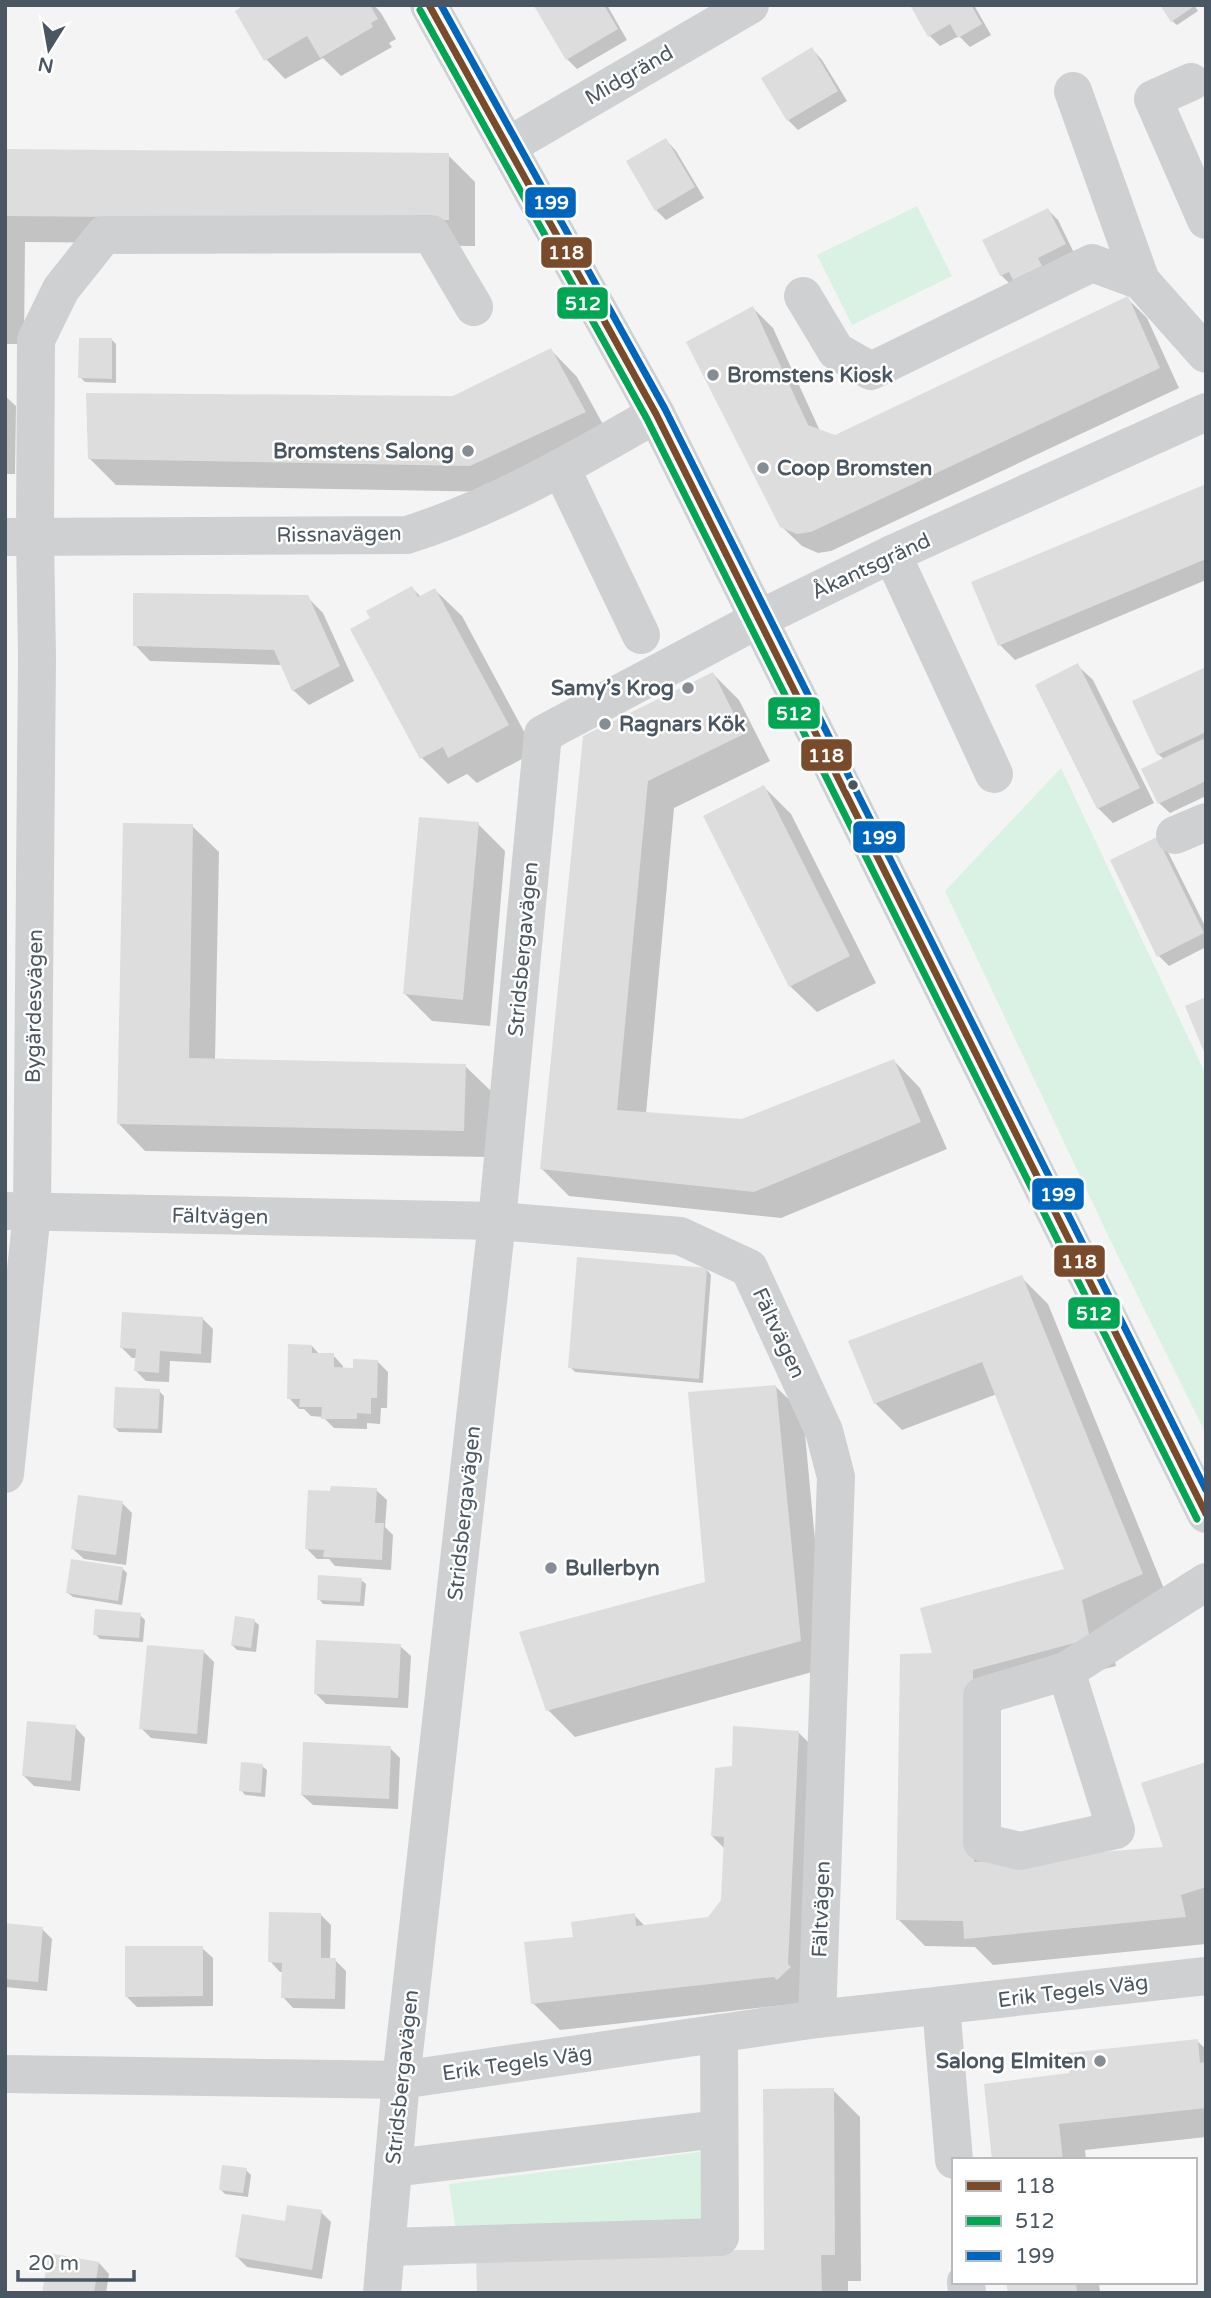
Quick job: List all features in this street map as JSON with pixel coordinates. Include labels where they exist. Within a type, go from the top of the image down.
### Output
[{"type":"street","points":[[429,5],[656,414],[1206,1514]]},
{"type":"street","name":"Midgränd","points":[[508,146],[750,5]]},
{"type":"street","points":[[1191,82],[1153,99],[1206,220]]},
{"type":"street","points":[[1073,91],[1141,281],[1206,354]]},
{"type":"street","points":[[20,537],[36,340],[61,289],[104,235],[431,234],[474,307]]},
{"type":"street","points":[[803,296],[836,351],[872,371],[1092,263],[1141,281]]},
{"type":"street","name":"Åkantsgränd","points":[[543,734],[759,619],[892,554],[1206,412]]},
{"type":"street","name":"Rissnavägen","points":[[20,537],[407,535],[443,524],[495,502],[656,414]]},
{"type":"street","points":[[561,468],[641,635]]},
{"type":"street","name":"Bygärdesvägen","points":[[5,1474],[19,1212],[37,657],[20,537]]},
{"type":"street","points":[[892,554],[994,774]]},
{"type":"street","name":"Stridsbergavägen","points":[[382,2293],[401,2080],[497,1221],[543,734]]},
{"type":"street","name":"Fältvägen","points":[[19,1212],[497,1221],[680,1236],[749,1268],[824,1431],[836,1477],[817,2019]]},
{"type":"street","points":[[1066,1671],[1116,1830],[1020,1851],[982,1842],[982,1696],[1066,1671],[1206,1581]]},
{"type":"street","name":"Erik Tegels Väg","points":[[5,2074],[401,2080],[817,2019],[1206,1976]]},
{"type":"street","points":[[941,2006],[954,2158]]},
{"type":"street","points":[[386,2247],[720,2237],[719,2034]]},
{"type":"street","points":[[393,2168],[719,2129]]},
{"type":"green space","points":[[917,206],[952,276],[852,325],[817,255]]},
{"type":"green space","points":[[1061,768],[1206,1075],[1206,1434],[1114,1248],[945,891]]},
{"type":"green space","points":[[700,2152],[704,2227],[456,2231],[449,2184]]},
{"type":"building","points":[[244,5],[370,5],[378,19],[371,23],[373,27],[320,58],[307,36],[264,61],[235,11]]},
{"type":"building","points":[[604,5],[618,29],[566,60],[534,6]]},
{"type":"building","points":[[910,5],[971,5],[982,24],[958,38],[950,24],[928,37]]},
{"type":"building","points":[[1160,5],[1196,5],[1171,22]]},
{"type":"building","points":[[812,47],[838,91],[787,121],[761,78]]},
{"type":"building","points":[[666,138],[695,187],[655,211],[626,161]]},
{"type":"building","points":[[5,149],[449,153],[449,220],[5,216]]},
{"type":"building","points":[[1048,208],[1066,244],[1038,258],[1042,266],[1013,280],[1009,272],[1000,276],[982,240]]},
{"type":"building","points":[[1128,296],[1160,368],[811,532],[797,534],[780,527],[686,342],[753,306],[808,425],[835,435]]},
{"type":"building","points":[[79,338],[112,338],[112,379],[78,378]]},
{"type":"building","points":[[551,348],[586,412],[470,466],[88,459],[86,393],[453,396]]},
{"type":"building","points":[[1206,484],[1206,559],[998,646],[971,582]]},
{"type":"building","points":[[412,586],[418,597],[435,588],[509,725],[448,758],[443,747],[420,759],[350,629],[370,618],[366,611]]},
{"type":"building","points":[[133,593],[308,595],[340,666],[292,691],[274,650],[133,646]]},
{"type":"building","points":[[1078,663],[1140,788],[1097,809],[1035,685]]},
{"type":"building","points":[[1206,667],[1206,732],[1157,755],[1132,701]]},
{"type":"building","points":[[713,672],[744,734],[648,781],[617,1110],[742,1119],[894,1059],[921,1122],[754,1192],[540,1169],[583,736]]},
{"type":"building","points":[[1203,739],[1206,744],[1206,781],[1158,804],[1141,769]]},
{"type":"building","points":[[764,785],[850,956],[789,987],[703,816]]},
{"type":"building","points":[[419,817],[479,822],[463,1000],[403,994]]},
{"type":"building","points":[[123,823],[193,824],[189,1058],[466,1064],[464,1131],[117,1124]]},
{"type":"building","points":[[1157,837],[1204,933],[1157,957],[1110,860]]},
{"type":"building","points":[[1206,997],[1206,1057],[1185,1006]]},
{"type":"building","points":[[577,1257],[707,1268],[699,1379],[568,1368]]},
{"type":"building","points":[[1022,1275],[1143,1574],[1082,1600],[1090,1639],[973,1670],[974,1862],[1163,1847],[1141,1783],[1206,1762],[1206,1887],[1181,1895],[1186,1917],[964,1939],[963,1921],[896,1920],[900,1654],[932,1653],[920,1608],[1064,1569],[982,1362],[874,1404],[848,1341]]},
{"type":"building","points":[[122,1312],[203,1317],[201,1354],[160,1351],[159,1373],[134,1371],[136,1349],[120,1348]]},
{"type":"building","points":[[288,1344],[312,1345],[312,1353],[334,1353],[334,1367],[353,1368],[353,1359],[378,1360],[377,1398],[371,1398],[371,1414],[357,1413],[357,1419],[321,1419],[322,1407],[299,1407],[300,1399],[287,1399]]},
{"type":"building","points":[[776,1385],[801,1641],[546,1711],[519,1632],[705,1582],[688,1392]]},
{"type":"building","points":[[115,1387],[160,1389],[158,1429],[113,1428]]},
{"type":"building","points":[[331,1486],[377,1488],[375,1523],[384,1523],[382,1560],[323,1557],[324,1550],[305,1549],[308,1490],[330,1491]]},
{"type":"building","points":[[78,1495],[123,1501],[116,1555],[71,1549]]},
{"type":"building","points":[[71,1559],[123,1567],[118,1601],[66,1593]]},
{"type":"building","points":[[318,1575],[362,1578],[360,1602],[317,1600]]},
{"type":"building","points":[[95,1609],[141,1613],[139,1638],[93,1635]]},
{"type":"building","points":[[235,1616],[255,1619],[251,1648],[231,1645]]},
{"type":"building","points":[[316,1640],[401,1644],[398,1698],[314,1694]]},
{"type":"building","points":[[147,1645],[204,1650],[197,1734],[139,1729]]},
{"type":"building","points":[[27,1721],[76,1725],[71,1781],[22,1776]]},
{"type":"building","points":[[733,1726],[799,1731],[788,1964],[791,1967],[777,1980],[774,1977],[531,2004],[524,1942],[573,1937],[571,1922],[635,1913],[636,1926],[708,1917],[721,1900],[724,1837],[711,1836],[715,1768],[732,1766]]},
{"type":"building","points":[[303,1742],[391,1746],[389,1799],[301,1795]]},
{"type":"building","points":[[241,1762],[263,1764],[261,1793],[239,1791]]},
{"type":"building","points":[[269,1912],[321,1913],[321,1958],[336,1958],[335,1999],[281,1998],[282,1963],[268,1962]]},
{"type":"building","points":[[5,1923],[43,1927],[38,1982],[5,1979]]},
{"type":"building","points":[[125,1946],[203,1946],[203,1996],[125,1997]]},
{"type":"building","points":[[1198,2039],[1200,2063],[1206,2062],[1206,2108],[1059,2124],[1063,2158],[992,2158],[984,2084],[1069,2073],[1067,2053]]},
{"type":"building","points":[[834,2088],[835,2255],[821,2255],[822,2293],[477,2293],[476,2252],[764,2250],[763,2089]]},
{"type":"building","points":[[222,2165],[247,2168],[243,2193],[219,2190]]},
{"type":"building","points":[[287,2205],[322,2210],[312,2270],[235,2257],[242,2214],[285,2221]]},
{"type":"building","points":[[49,2253],[99,2262],[94,2293],[42,2293]]},
{"type":"building","points":[[1006,2284],[1076,2284],[1077,2293],[1008,2293]]},
{"type":"transit line","name":"118","points":[[429,5],[656,414],[1206,1514]]},
{"type":"transit line","name":"199","points":[[441,5],[665,409],[1206,1490]]},
{"type":"transit line","name":"512","points":[[420,10],[647,419],[1197,1519]]},
{"type":"place","name":"Bromstens Kiosk","points":[[713,375]]},
{"type":"place","name":"Bromstens Salong","points":[[468,451]]},
{"type":"place","name":"Coop Bromsten","points":[[763,468]]},
{"type":"place","name":"Samy’s Krog","points":[[688,688]]},
{"type":"place","name":"Ragnars Kök","points":[[605,724]]},
{"type":"place","name":"Bullerbyn","points":[[551,1568]]},
{"type":"place","name":"Salong Elmiten","points":[[1100,2061]]}]
